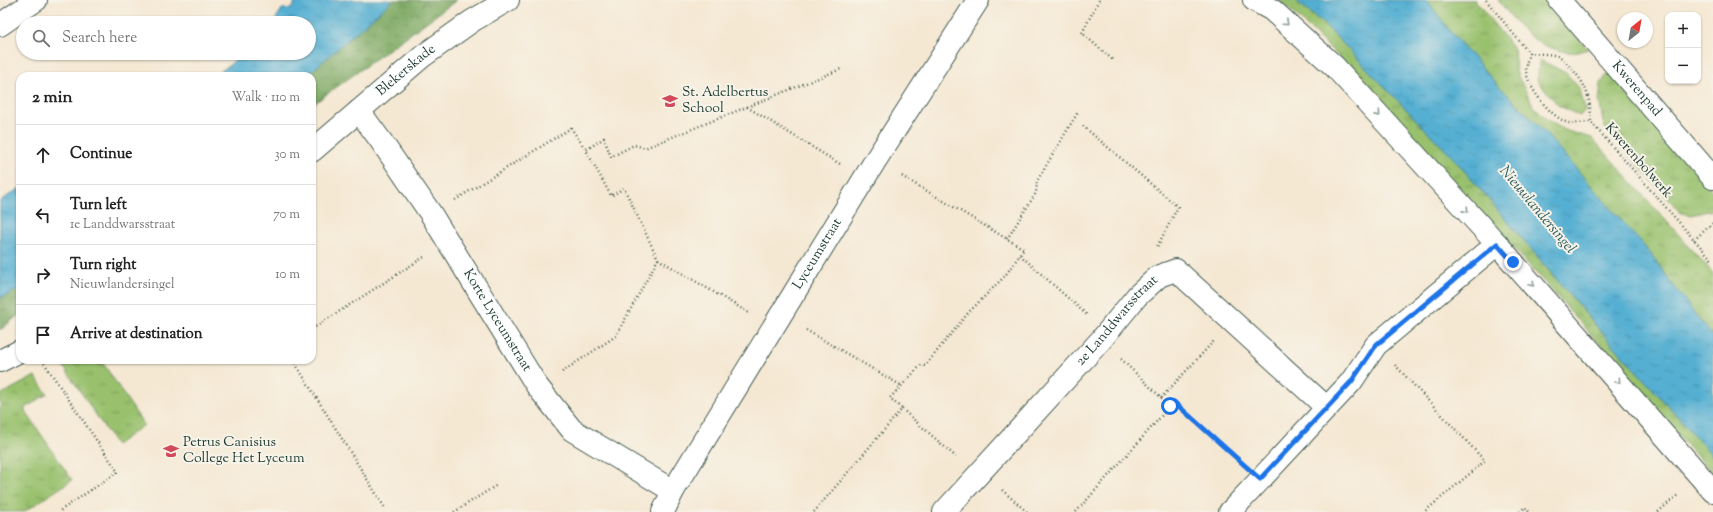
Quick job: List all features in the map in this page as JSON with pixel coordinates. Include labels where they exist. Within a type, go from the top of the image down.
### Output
[{"type":"street","points":[[0,26],[36,0]]},
{"type":"street","name":"Blekerskade","points":[[316,148],[422,56],[472,21],[508,0]]},
{"type":"street","name":"Lyceumstraat","points":[[663,512],[673,491],[777,321],[870,170],[978,0]]},
{"type":"street","points":[[1254,0],[1272,10],[1334,66],[1497,244],[1713,491]]},
{"type":"street","name":"Kwerenpad","points":[[1559,0],[1713,178]]},
{"type":"street","name":"Korte Lyceumstraat","points":[[359,111],[431,214],[537,386],[572,430],[673,491]]},
{"type":"street","points":[[1230,512],[1326,407],[1351,382],[1376,345],[1497,244]]},
{"type":"street","name":"2e Landdwarsstraat","points":[[944,512],[1104,336],[1137,296],[1159,276],[1176,270],[1326,407]]},
{"type":"street","points":[[0,360],[16,353]]},
{"type":"path","points":[[1100,0],[1082,33],[1114,61]]},
{"type":"path","points":[[1486,0],[1529,53],[1544,54],[1561,58],[1586,86],[1590,104],[1590,122]]},
{"type":"path","name":"Kwerenbolwerk","points":[[1529,53],[1525,70],[1529,84],[1540,100],[1553,113],[1568,123],[1590,122],[1713,261]]},
{"type":"path","points":[[586,150],[604,138],[611,157],[634,145],[645,148],[841,68]]},
{"type":"path","points":[[747,106],[1024,249],[1005,276],[968,313],[925,366],[921,365],[890,398],[960,461],[981,472],[1027,512]]},
{"type":"path","points":[[1007,239],[1036,193],[1037,181],[1078,112]]},
{"type":"path","points":[[1083,126],[1178,207],[1156,249],[1159,276]]},
{"type":"path","points":[[431,214],[571,128],[586,150],[611,196],[624,188],[658,259],[902,386]]},
{"type":"path","points":[[1694,240],[1713,223]]},
{"type":"path","points":[[316,326],[448,242]]},
{"type":"path","points":[[1020,255],[1104,336],[1170,406]]},
{"type":"path","points":[[537,386],[616,336],[658,259]]},
{"type":"path","points":[[1161,398],[1232,322]]},
{"type":"path","points":[[1376,345],[1485,461],[1424,512]]},
{"type":"path","points":[[45,364],[118,472],[58,512]]},
{"type":"path","points":[[295,364],[385,508]]},
{"type":"path","points":[[1076,512],[1174,402],[1260,479]]},
{"type":"path","points":[[814,512],[902,409]]},
{"type":"path","points":[[454,512],[498,485]]},
{"type":"path","points":[[1520,512],[1525,508],[1529,512]]},
{"type":"green space","points":[[393,0],[457,0],[316,102],[316,72],[311,72]]},
{"type":"green space","points":[[1277,0],[1295,0],[1325,25],[1456,161],[1597,327],[1713,456],[1713,475],[1597,341],[1459,187],[1335,53],[1289,9]]},
{"type":"green space","points":[[1427,0],[1475,0],[1514,49],[1516,72],[1533,105],[1548,120],[1564,130],[1592,138],[1713,273],[1713,336],[1693,312],[1649,252],[1539,126],[1497,84],[1449,30]]},
{"type":"green space","points":[[1498,0],[1546,0],[1588,49],[1580,52],[1570,52],[1548,47],[1524,31]]},
{"type":"green space","points":[[1540,60],[1566,73],[1580,89],[1585,110],[1580,116],[1558,105],[1537,80]]},
{"type":"green space","points":[[1609,72],[1713,191],[1713,210],[1691,215],[1681,213],[1604,127],[1599,100],[1601,83]]},
{"type":"green space","points":[[16,291],[16,317],[0,330],[0,298]]},
{"type":"green space","points":[[62,364],[104,364],[144,425],[116,445]]},
{"type":"green space","points":[[35,376],[47,394],[24,409],[72,480],[24,512],[0,512],[0,395]]},
{"type":"water","points":[[295,0],[393,0],[311,72],[220,72],[234,60],[316,60],[316,16],[277,16],[282,9],[293,8]]},
{"type":"water","name":"Nieuwlandersingel","points":[[1295,0],[1427,0],[1449,30],[1497,84],[1539,126],[1649,252],[1693,312],[1713,336],[1713,456],[1597,327],[1456,161],[1325,25]]},
{"type":"water","points":[[16,191],[16,291],[0,298],[0,201]]},
{"type":"place","name":"St. Adelbertus School","points":[[670,101]]},
{"type":"place","name":"Petrus Canisius College Het Lyceum","points":[[171,451]]},
{"type":"route","points":[[1170,406],[1174,402],[1260,479],[1351,382],[1376,345],[1398,326],[1497,244],[1513,262]]}]
